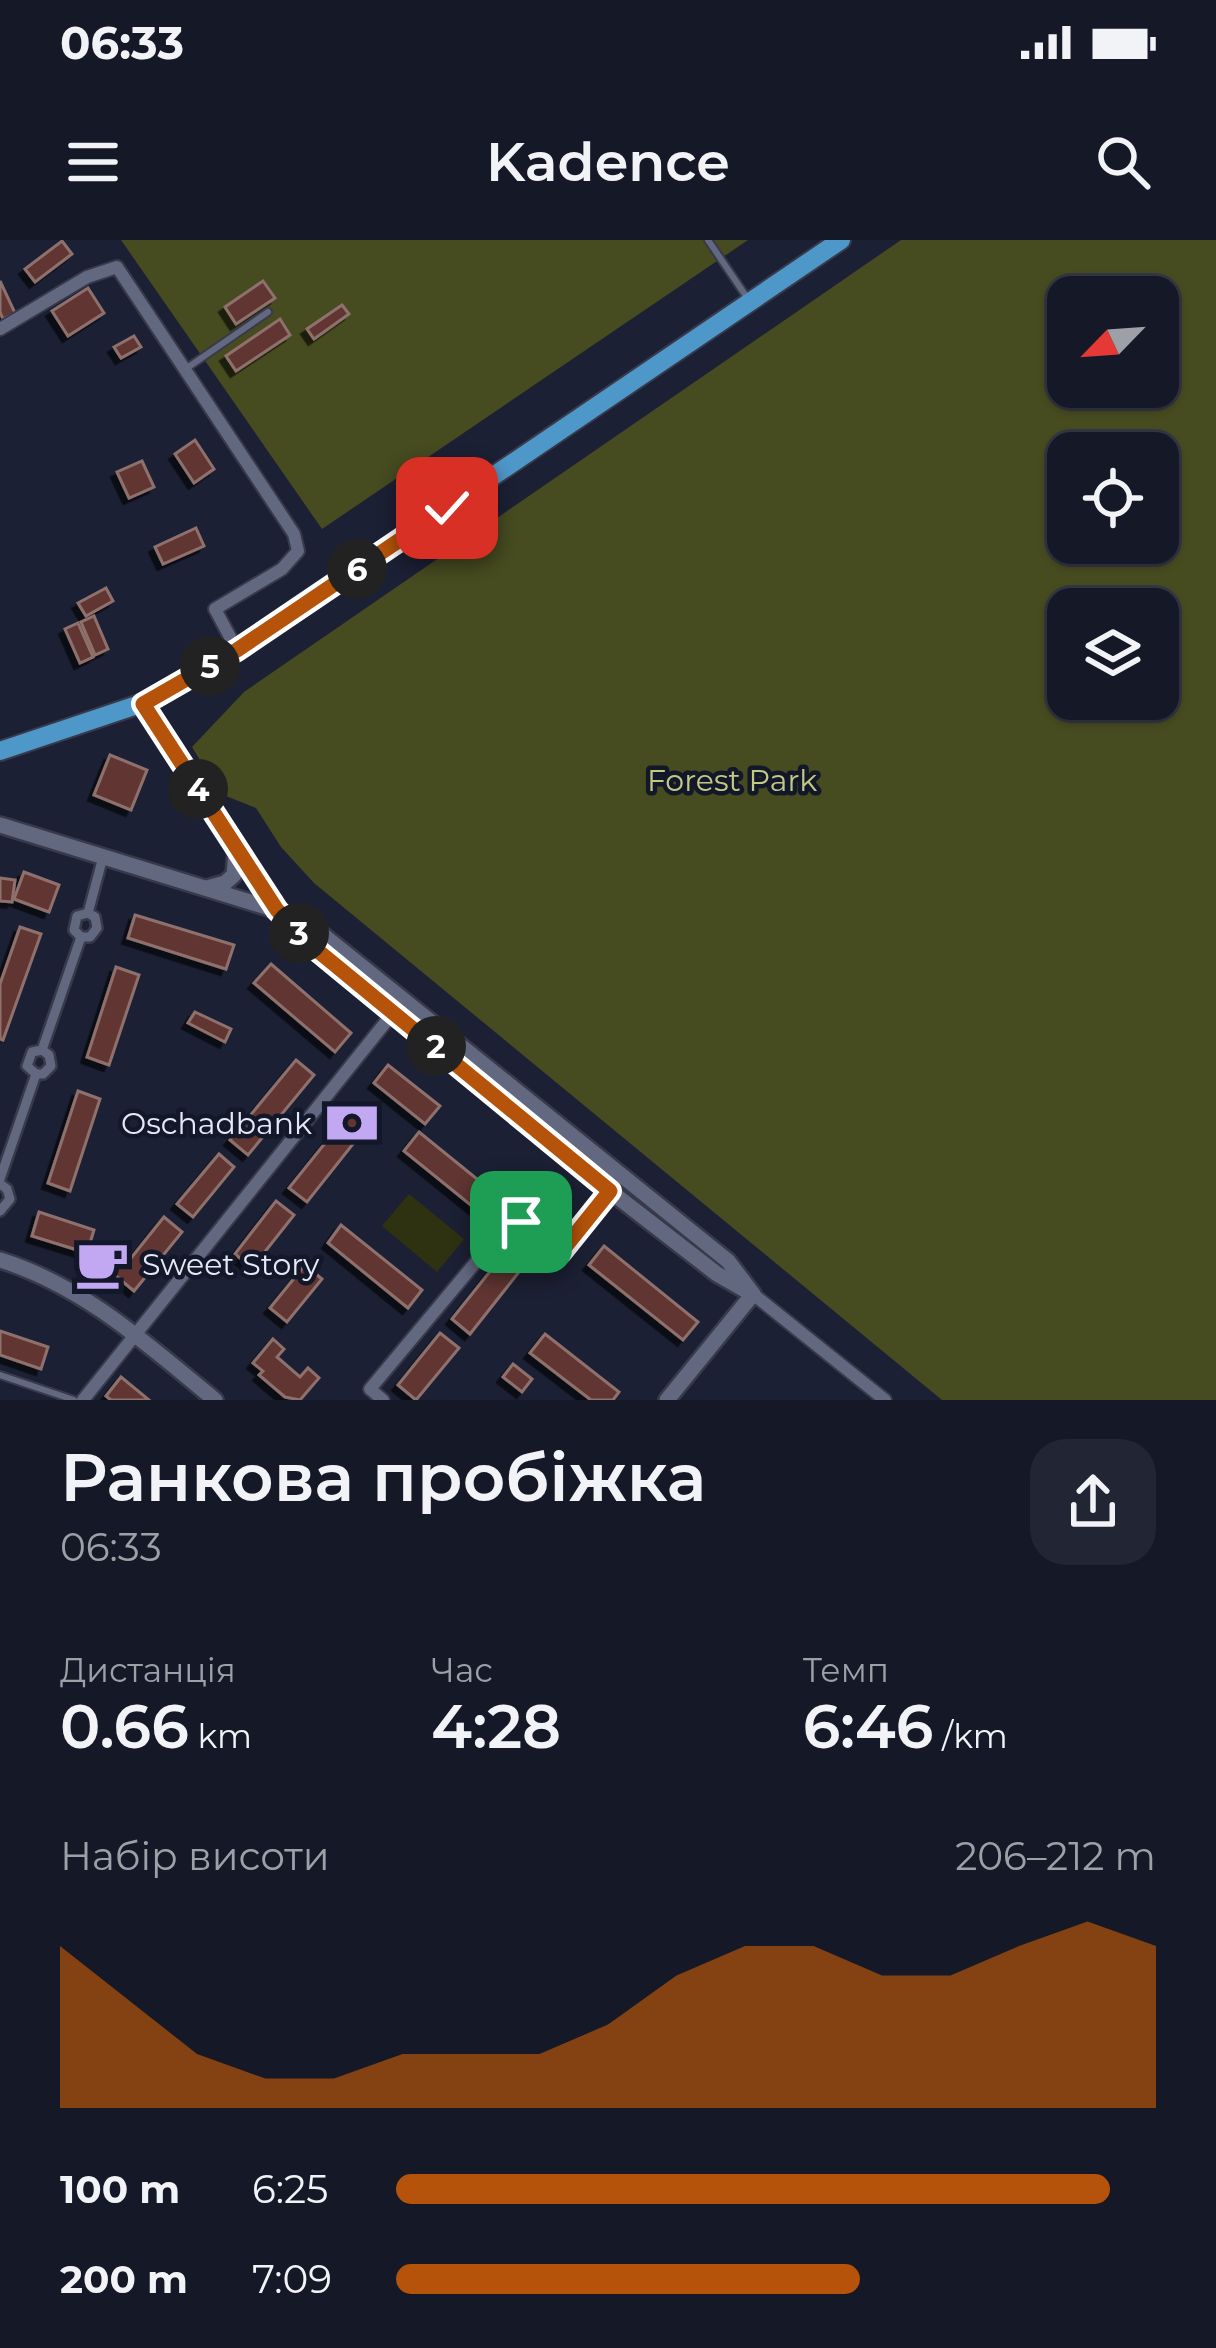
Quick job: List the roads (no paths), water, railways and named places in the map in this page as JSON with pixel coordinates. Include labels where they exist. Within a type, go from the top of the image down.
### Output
[{"type":"main road","points":[[0,751],[143,704],[237,650],[841,240]]},
{"type":"street","points":[[0,329],[87,277],[118,267],[294,534],[298,551],[282,569],[215,609],[237,650]]},
{"type":"street","points":[[143,704],[277,910]]},
{"type":"street","points":[[0,825],[277,910],[323,934],[610,1191],[716,1274],[753,1294],[885,1400]]},
{"type":"street","points":[[207,888],[225,883],[234,874],[236,850]]},
{"type":"street","points":[[88,914],[103,857]]},
{"type":"street","points":[[42,1050],[81,937],[74,922],[77,916],[88,914],[97,921],[97,928],[90,937],[81,937]]},
{"type":"street","points":[[400,1005],[728,1261],[753,1294]]},
{"type":"street","points":[[78,1400],[400,1005]]},
{"type":"street","points":[[42,1050],[49,1055],[51,1066],[36,1074],[27,1066],[27,1058],[42,1050]]},
{"type":"street","points":[[0,1211],[10,1199],[0,1181],[36,1074]]},
{"type":"street","points":[[383,1400],[370,1389],[511,1220],[521,1222],[561,1252],[610,1191]]},
{"type":"street","points":[[0,1260],[68,1288],[134,1332],[214,1400]]},
{"type":"street","points":[[667,1400],[753,1294]]},
{"type":"lane","points":[[708,240],[750,302]]},
{"type":"lane","points":[[185,370],[268,312]]},
{"type":"lane","points":[[0,1375],[78,1400]]},
{"type":"place","name":"Oschadbank","points":[[352,1123]]},
{"type":"place","name":"Sweet Story","points":[[102,1264]]},
{"type":"park label","name":"Forest Park","points":[[732,780]]}]
